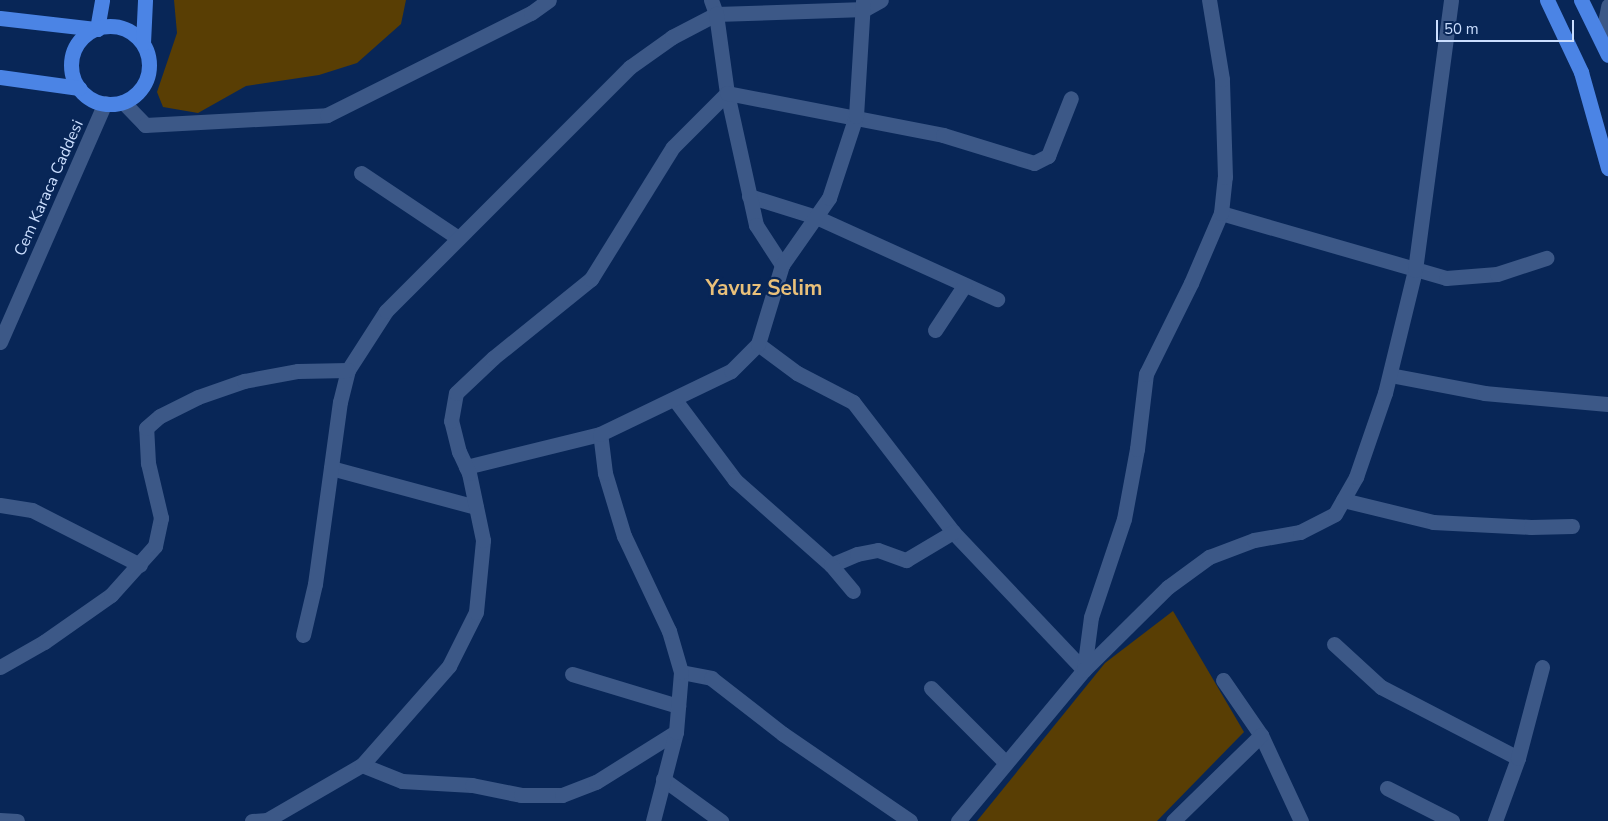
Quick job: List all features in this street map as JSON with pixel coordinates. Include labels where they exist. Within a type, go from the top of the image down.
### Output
[{"type":"main road","points":[[97,29],[102,0]]},
{"type":"main road","points":[[143,44],[128,30],[107,26],[97,29],[82,38],[73,54],[72,71],[79,88],[91,98],[105,104],[122,102],[138,92],[147,78],[149,60],[143,44],[145,0]]},
{"type":"main road","points":[[1546,0],[1580,72],[1608,168]]},
{"type":"main road","points":[[1581,0],[1602,38],[1608,55]]},
{"type":"main road","points":[[0,18],[97,29]]},
{"type":"main road","points":[[0,77],[79,88]]},
{"type":"street","points":[[122,102],[145,125],[327,115],[531,13],[550,0]]},
{"type":"street","points":[[303,635],[315,584],[340,402],[348,370],[386,311],[630,67],[713,7],[864,4],[881,0]]},
{"type":"street","points":[[1084,670],[1091,617],[1124,519],[1137,449],[1146,374],[1191,283],[1221,213],[1225,177],[1222,79],[1209,0]]},
{"type":"street","points":[[958,821],[1084,670],[1168,587],[1209,557],[1254,540],[1300,532],[1335,514],[1356,477],[1390,375],[1415,270],[1452,0]]},
{"type":"street","points":[[466,467],[600,434],[731,372],[758,344],[782,265],[829,198],[856,116],[864,4]]},
{"type":"street","points":[[1602,38],[1608,6]]},
{"type":"street","points":[[713,7],[727,93],[756,225],[782,265]]},
{"type":"street","points":[[727,93],[856,116],[943,135],[1034,163],[1048,156],[1070,98]]},
{"type":"street","points":[[252,821],[268,820],[362,765],[450,666],[476,612],[483,540],[466,467],[452,420],[456,393],[493,358],[591,279],[673,147],[727,93]]},
{"type":"street","name":"Cem Karaca Caddesi","points":[[0,342],[105,104]]},
{"type":"street","points":[[361,173],[458,238]]},
{"type":"street","points":[[750,196],[816,217],[964,286],[997,299]]},
{"type":"street","points":[[1221,213],[1446,278],[1497,274],[1546,258]]},
{"type":"street","points":[[935,330],[964,286]]},
{"type":"street","points":[[758,344],[797,373],[853,402],[953,532],[1084,670]]},
{"type":"street","points":[[0,667],[44,642],[111,595],[140,565],[155,546],[160,518],[148,463],[146,428],[160,416],[198,397],[244,381],[298,371],[348,370]]},
{"type":"street","points":[[1390,375],[1484,393],[1608,404]]},
{"type":"street","points":[[675,400],[735,480],[831,565],[853,591]]},
{"type":"street","points":[[600,434],[605,473],[624,536],[668,631],[681,672],[676,732],[653,821]]},
{"type":"street","points":[[331,468],[476,507]]},
{"type":"street","points":[[1343,500],[1433,522],[1531,527],[1572,526]]},
{"type":"street","points":[[0,505],[32,510],[140,565]]},
{"type":"street","points":[[831,565],[857,554],[878,550],[906,560],[953,532]]},
{"type":"street","points":[[1334,644],[1381,687],[1518,758]]},
{"type":"street","points":[[1495,821],[1518,758],[1542,667]]},
{"type":"street","points":[[681,672],[711,678],[783,734],[910,821]]},
{"type":"street","points":[[572,674],[678,706]]},
{"type":"street","points":[[1223,680],[1261,735],[1301,821]]},
{"type":"street","points":[[931,688],[1006,763]]},
{"type":"street","points":[[362,765],[402,781],[472,784],[521,795],[562,796],[596,782],[676,732]]},
{"type":"street","points":[[1172,821],[1261,735]]},
{"type":"street","points":[[663,779],[721,821]]},
{"type":"street","points":[[1387,788],[1452,821]]},
{"type":"street","points":[[0,820],[16,821]]},
{"type":"shaded area","points":[[174,0],[406,0],[401,24],[357,63],[319,75],[246,86],[198,113],[163,107],[157,92],[177,33]]},
{"type":"shaded area","points":[[1173,611],[1244,732],[1157,821],[977,821],[1105,663]]},
{"type":"district","name":"Yavuz Selim","points":[[764,288]]}]
